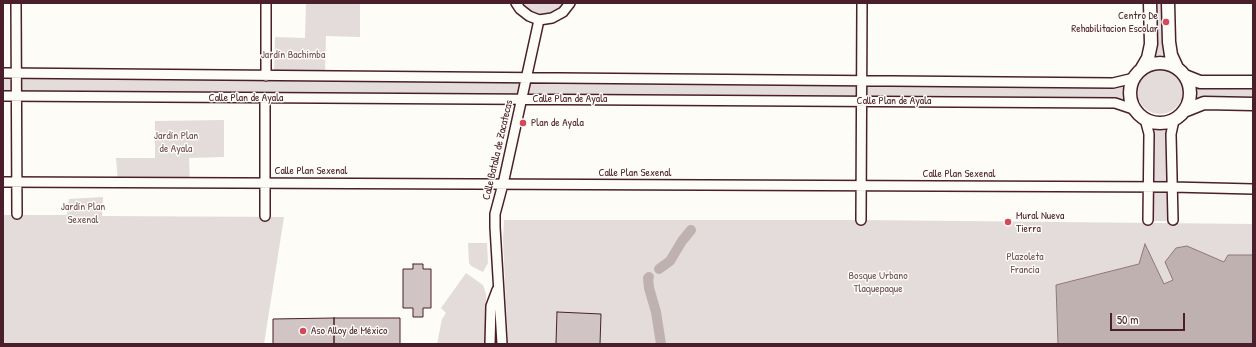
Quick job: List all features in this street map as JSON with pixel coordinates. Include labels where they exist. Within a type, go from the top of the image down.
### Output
[{"type":"street","points":[[16,3],[17,214]]},
{"type":"street","points":[[266,3],[266,76]]},
{"type":"street","points":[[516,3],[520,9],[529,16],[539,20],[552,18],[563,12],[570,3]]},
{"type":"street","points":[[861,220],[862,3]]},
{"type":"street","points":[[1150,3],[1151,44],[1148,58],[1137,74],[1130,89],[1130,94],[1136,110],[1145,119],[1164,123],[1174,120],[1184,111],[1190,100],[1190,91],[1171,55],[1169,42],[1168,3]]},
{"type":"street","name":"Calle Batalla de Zacatecas","points":[[502,344],[495,219],[539,20]]},
{"type":"street","points":[[1137,74],[1149,65],[1158,63],[1168,64],[1200,82],[1253,82]]},
{"type":"street","name":"Calle Plan de Ayala","points":[[3,73],[1113,83],[1137,74]]},
{"type":"street","name":"Calle Plan de Ayala","points":[[3,96],[1115,103],[1136,110]]},
{"type":"street","points":[[265,216],[266,98]]},
{"type":"street","points":[[1184,111],[1204,103],[1253,104]]},
{"type":"street","points":[[1145,119],[1149,134],[1148,220]]},
{"type":"street","points":[[1173,220],[1171,134],[1174,120]]},
{"type":"street","name":"Calle Plan Sexenal","points":[[3,182],[1172,187],[1253,189]]},
{"type":"street","name":"Calle Batalla de Zacatecas","points":[[490,344],[491,306],[498,286]]},
{"type":"green space","name":"Jardín Bachimba","points":[[306,3],[360,3],[360,37],[326,36],[325,72],[274,74],[275,37],[305,38]]},
{"type":"green space","points":[[516,3],[570,3],[563,12],[539,20]]},
{"type":"green space","points":[[1150,3],[1168,3],[1171,55],[1148,55]]},
{"type":"green space","points":[[1160,68],[1173,72],[1179,78],[1183,91],[1179,104],[1173,110],[1160,114],[1147,110],[1141,104],[1137,91],[1141,78],[1147,72]]},
{"type":"green space","points":[[18,73],[524,81],[522,99],[3,96],[3,76]]},
{"type":"green space","points":[[527,78],[862,83],[861,101],[525,99]]},
{"type":"green space","points":[[1132,82],[1130,94],[1133,107],[863,99],[863,83]]},
{"type":"green space","points":[[1188,82],[1253,84],[1253,104],[1188,110],[1192,91]]},
{"type":"green space","name":"Jardín Plan de Ayala","points":[[224,120],[224,157],[189,158],[190,183],[118,182],[116,158],[155,158],[155,121]]},
{"type":"green space","points":[[1151,130],[1169,131],[1169,186],[1151,186]]},
{"type":"green space","points":[[1151,189],[1169,189],[1169,221],[1151,221]]},
{"type":"green space","name":"Jardín Plan Sexenal","points":[[103,197],[102,216],[284,217],[264,344],[3,344],[3,215],[67,215],[69,199]]},
{"type":"green space","name":"Bosque Urbano Tlaquepaque","points":[[504,220],[861,220],[1253,224],[1253,344],[508,344],[503,240]]},
{"type":"green space","points":[[468,243],[487,243],[488,263],[483,272],[471,266],[469,263]]},
{"type":"green space","points":[[466,273],[483,285],[486,294],[488,344],[437,344],[442,319],[446,313],[441,308]]},
{"type":"shaded area","points":[[1145,244],[1164,284],[1173,280],[1165,262],[1176,248],[1187,246],[1224,262],[1228,255],[1253,255],[1253,344],[1058,344],[1056,285],[1139,264]]},
{"type":"building","points":[[413,264],[423,264],[423,269],[431,269],[431,308],[423,308],[423,317],[413,317],[413,308],[403,308],[403,269],[413,269]]},
{"type":"building","points":[[557,312],[601,314],[600,344],[556,344]]},
{"type":"building","points":[[334,318],[400,318],[400,344],[334,344]]},
{"type":"building","name":"Aso Alloy de México","points":[[334,318],[334,344],[273,344],[273,319]]},
{"type":"waterway","points":[[659,269],[670,261],[682,241],[691,230]]},
{"type":"waterway","points":[[649,277],[649,288],[656,312],[661,344]]},
{"type":"place","name":"Centro De Rehabilitacion Escolar","points":[[1166,22]]},
{"type":"place","name":"Plan de Ayala","points":[[523,123]]},
{"type":"place","name":"Mural Nueva Tierra","points":[[1008,222]]},
{"type":"place","name":"Aso Alloy de México","points":[[303,331]]},
{"type":"park label","name":"Plazoleta Francia","points":[[1025,263]]}]
